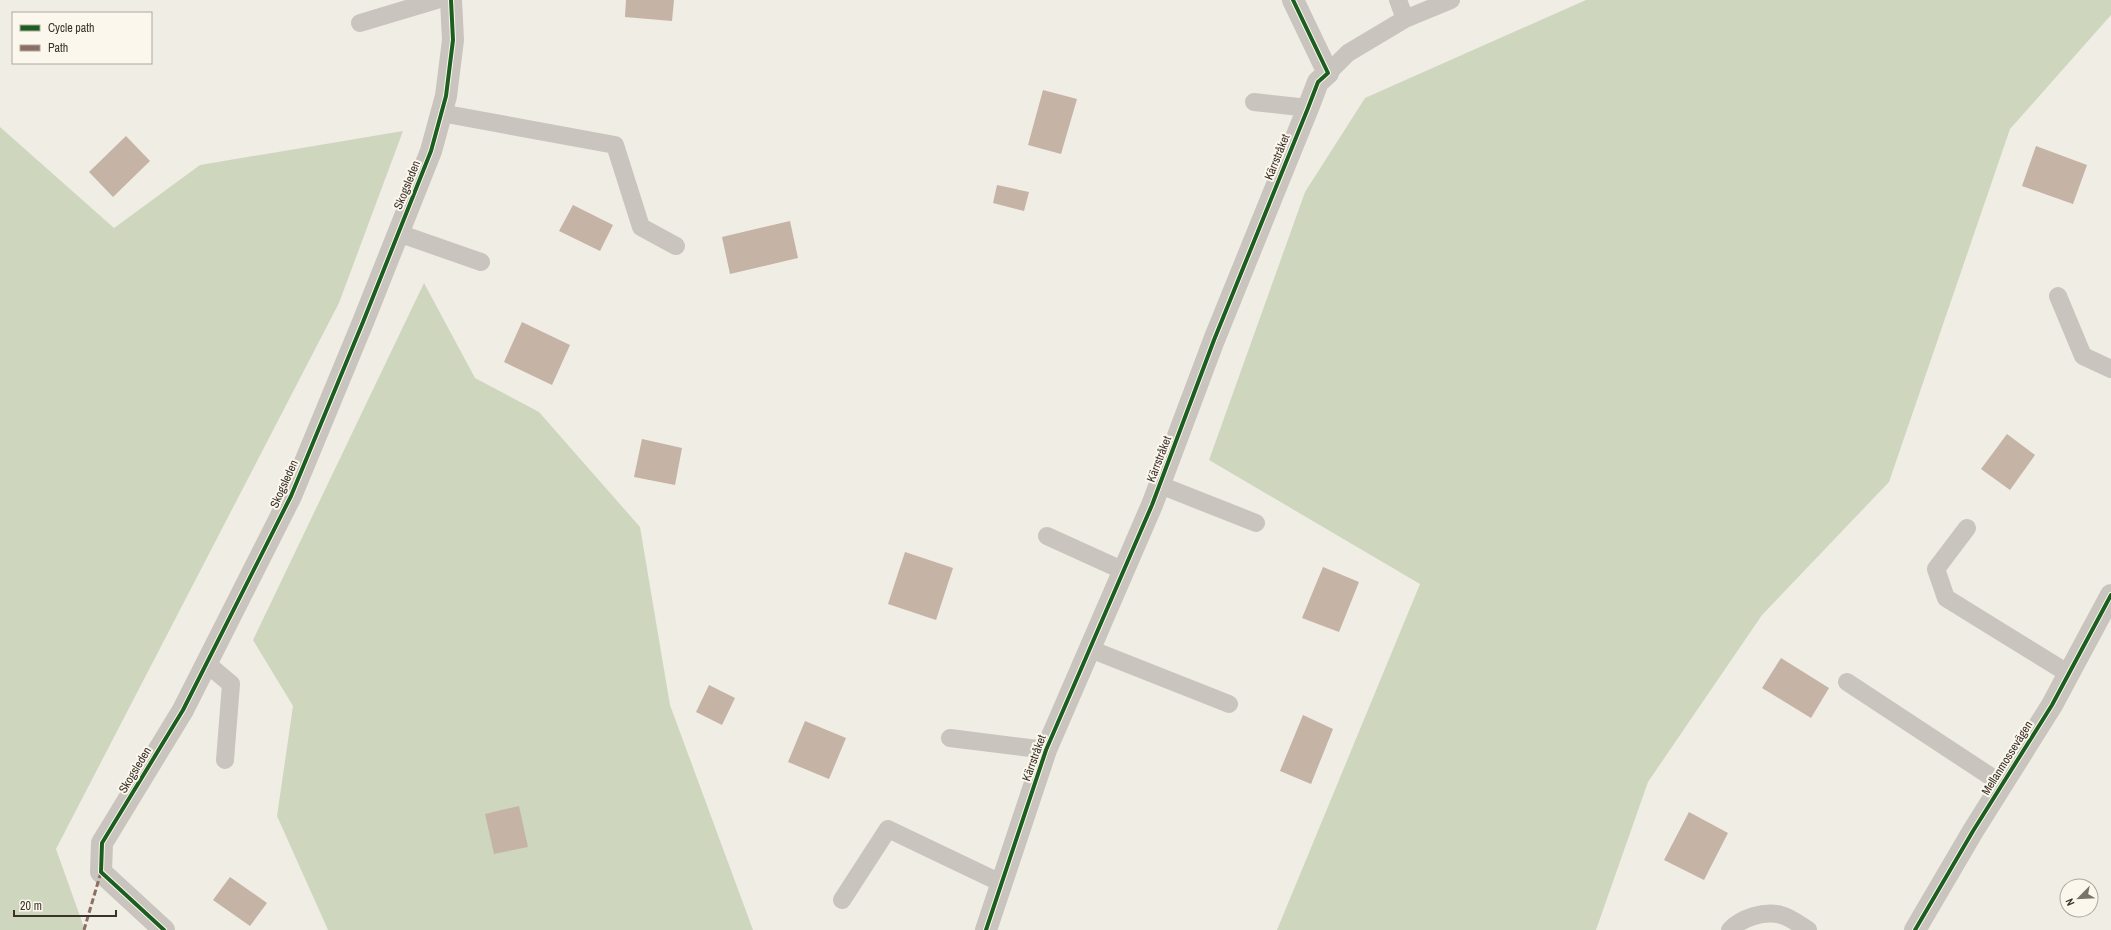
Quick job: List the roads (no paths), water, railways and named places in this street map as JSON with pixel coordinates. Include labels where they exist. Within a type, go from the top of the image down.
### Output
[{"type":"street","name":"Skogsleden","points":[[164,930],[101,872],[102,843],[183,710],[290,496],[431,151],[446,96],[453,40],[451,0]]},
{"type":"street","points":[[1294,0],[1328,73]]},
{"type":"street","name":"Kärrstråket","points":[[986,930],[1046,750],[1124,572],[1160,485],[1214,340],[1318,82],[1328,73]]},
{"type":"street","name":"Mellanmossevägen","points":[[1915,930],[2002,784],[2052,705],[2111,595]]},
{"type":"lane","points":[[360,23],[437,0]]},
{"type":"lane","points":[[1398,0],[1405,19]]},
{"type":"lane","points":[[1328,73],[1348,53],[1405,19],[1451,0]]},
{"type":"lane","points":[[1254,102],[1308,108]]},
{"type":"lane","points":[[441,113],[615,145],[641,227],[676,246]]},
{"type":"lane","points":[[398,233],[481,262]]},
{"type":"lane","points":[[2058,296],[2083,356],[2111,369]]},
{"type":"lane","points":[[1160,485],[1256,523]]},
{"type":"lane","points":[[1967,528],[1936,569],[1946,598],[2069,674]]},
{"type":"lane","points":[[1047,536],[1124,572]]},
{"type":"lane","points":[[1090,649],[1229,704]]},
{"type":"lane","points":[[206,663],[231,684],[225,760]]},
{"type":"lane","points":[[1847,682],[2002,784]]},
{"type":"lane","points":[[950,738],[1046,750]]},
{"type":"lane","points":[[842,900],[888,830],[1001,882]]},
{"type":"lane","points":[[1730,930],[1736,923],[1755,915],[1781,914],[1808,930]]}]
